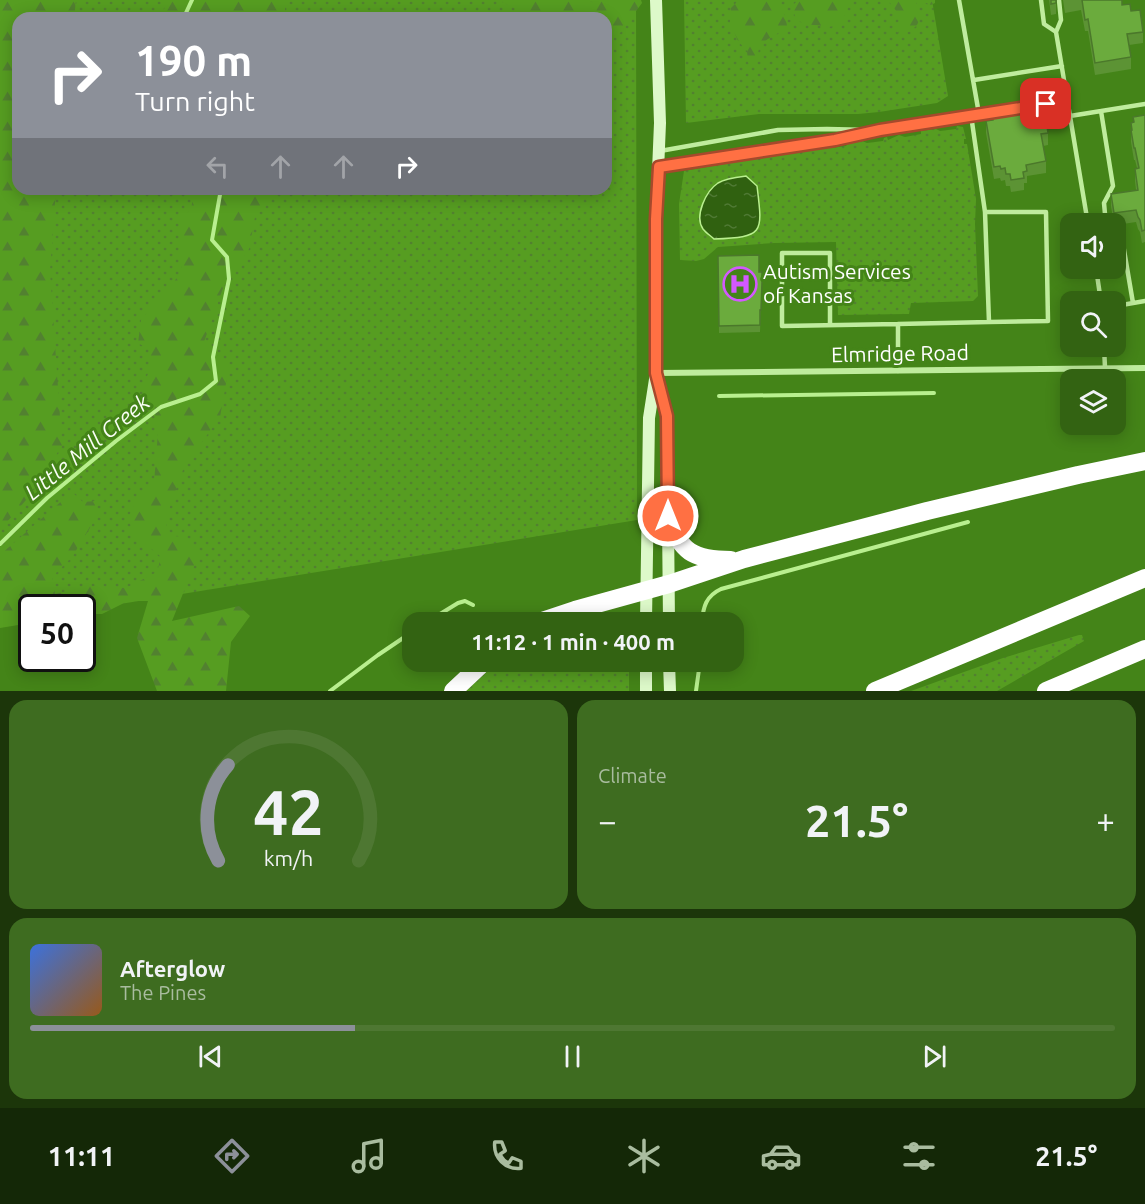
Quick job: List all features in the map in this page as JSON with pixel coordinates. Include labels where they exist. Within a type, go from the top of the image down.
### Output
[{"type":"highway","points":[[570,612],[744,560],[950,505],[1145,461]]},
{"type":"highway","points":[[668,516],[675,535],[689,551],[712,560],[744,560]]},
{"type":"highway","points":[[875,691],[1145,578]]},
{"type":"highway","points":[[1046,691],[1145,649]]},
{"type":"highway","points":[[453,691],[473,672]]},
{"type":"main road","points":[[646,612],[649,418],[656,373],[656,219],[660,123],[656,0]]},
{"type":"main road","points":[[656,373],[667,416],[669,612]]},
{"type":"main road","points":[[646,672],[646,691]]},
{"type":"main road","points":[[669,672],[670,691]]},
{"type":"street","name":"Elmridge Road","points":[[656,373],[1145,368]]},
{"type":"lane","points":[[959,0],[979,114]]},
{"type":"lane","points":[[1041,0],[1044,24],[1056,32]]},
{"type":"lane","points":[[1059,0],[1061,20],[1056,32],[1086,213]]},
{"type":"lane","points":[[974,80],[1062,66]]},
{"type":"lane","points":[[659,167],[1068,101]]},
{"type":"lane","points":[[1070,116],[1145,104]]},
{"type":"lane","points":[[1101,111],[1113,186],[1104,203],[1105,213]]},
{"type":"lane","points":[[971,115],[985,212],[989,322]]},
{"type":"lane","points":[[659,151],[778,130],[880,130]]},
{"type":"lane","points":[[830,325],[830,253],[782,253],[782,326],[1048,321],[1046,212],[985,212]]},
{"type":"lane","points":[[1126,257],[1133,303]]},
{"type":"lane","points":[[1126,304],[1145,301]]},
{"type":"lane","points":[[898,324],[898,371]]},
{"type":"lane","points":[[1104,357],[1105,368]]},
{"type":"green space","points":[[0,0],[636,0],[637,520],[96,608],[96,594],[18,594],[18,615],[0,623]]},
{"type":"green space","points":[[0,0],[76,0],[75,12],[12,12],[12,195],[56,195],[50,271],[62,446],[26,500],[0,530]]},
{"type":"green space","points":[[170,0],[285,0],[285,12],[162,12]]},
{"type":"green space","points":[[498,0],[586,0],[597,4],[603,0],[641,0],[642,3],[620,33],[612,39],[612,12],[523,12]]},
{"type":"green space","points":[[684,0],[932,0],[948,96],[937,103],[879,112],[759,114],[686,123]]},
{"type":"green space","points":[[739,0],[776,0],[787,26],[765,41],[759,49],[757,61],[753,66],[748,62],[747,51],[738,41],[730,22],[731,8]]},
{"type":"green space","points":[[853,0],[848,4],[842,20],[836,25],[827,27],[804,23],[795,17],[794,4],[797,1]]},
{"type":"green space","points":[[888,0],[935,0],[935,3],[931,5],[921,1],[916,3],[919,21],[915,27],[903,33],[897,32],[895,24],[901,20]]},
{"type":"green space","points":[[957,126],[963,127],[966,139],[964,139],[964,144],[967,144],[976,199],[978,296],[973,301],[911,303],[909,314],[838,315],[836,242],[718,247],[704,259],[680,260],[679,204],[684,171],[816,148],[846,146],[848,143],[883,141],[887,137],[888,140],[899,135],[905,137],[921,134],[921,131],[956,129]]},
{"type":"green space","points":[[193,195],[271,195],[268,202],[255,217],[249,249],[223,288],[204,342],[229,367],[220,417],[184,467],[167,515],[166,527],[173,536],[185,537],[200,551],[172,621],[239,606],[250,616],[231,642],[226,691],[157,691],[137,638],[148,601],[128,601],[102,614],[96,614],[96,594],[55,594],[89,586],[126,588],[157,572],[161,557],[134,534],[128,518],[134,505],[154,483],[158,432],[154,407],[146,397],[144,383],[151,367],[150,350],[138,343],[141,320],[182,272],[179,218],[191,210]]},
{"type":"green space","points":[[72,492],[83,502],[96,501],[96,518],[72,557],[52,577],[55,594],[18,594],[18,625],[0,628],[0,555]]},
{"type":"green space","points":[[1082,635],[1084,641],[997,691],[911,691],[1003,658]]},
{"type":"green space","points":[[487,672],[629,672],[629,691],[466,691]]},
{"type":"water","points":[[746,176],[757,186],[760,214],[756,230],[743,237],[714,239],[704,230],[700,217],[709,192],[721,181]]},
{"type":"building","points":[[1082,0],[1122,0],[1122,5],[1130,4],[1131,11],[1140,10],[1143,32],[1127,34],[1131,57],[1095,63],[1088,19],[1085,20]]},
{"type":"building","points":[[1031,109],[1032,120],[1046,119],[1048,133],[1041,134],[1046,161],[1026,165],[1027,171],[1023,172],[1024,178],[1011,180],[1005,168],[994,167],[986,121],[993,120],[992,117]]},
{"type":"building","points":[[1145,115],[1145,230],[1142,231],[1136,210],[1114,213],[1111,194],[1138,190],[1135,169],[1139,168],[1131,130],[1133,117]]},
{"type":"building","points":[[759,255],[759,272],[762,272],[760,325],[719,326],[718,256]]},
{"type":"waterway","name":"Little Mill Creek","points":[[186,12],[192,0]]},
{"type":"waterway","name":"Little Mill Creek","points":[[0,544],[47,498],[161,407],[200,394],[216,381],[213,357],[229,279],[227,257],[212,240],[220,195]]},
{"type":"waterway","points":[[719,396],[934,393]]},
{"type":"waterway","points":[[703,612],[706,602],[721,589],[968,522]]},
{"type":"waterway","points":[[443,612],[465,601],[473,605]]},
{"type":"waterway","points":[[330,691],[402,639]]},
{"type":"waterway","points":[[696,691],[699,672]]},
{"type":"place","name":"Autism Services of Kansas","points":[[740,284]]},
{"type":"route","points":[[668,516],[667,416],[656,373],[656,219],[659,167],[1046,104]]}]
